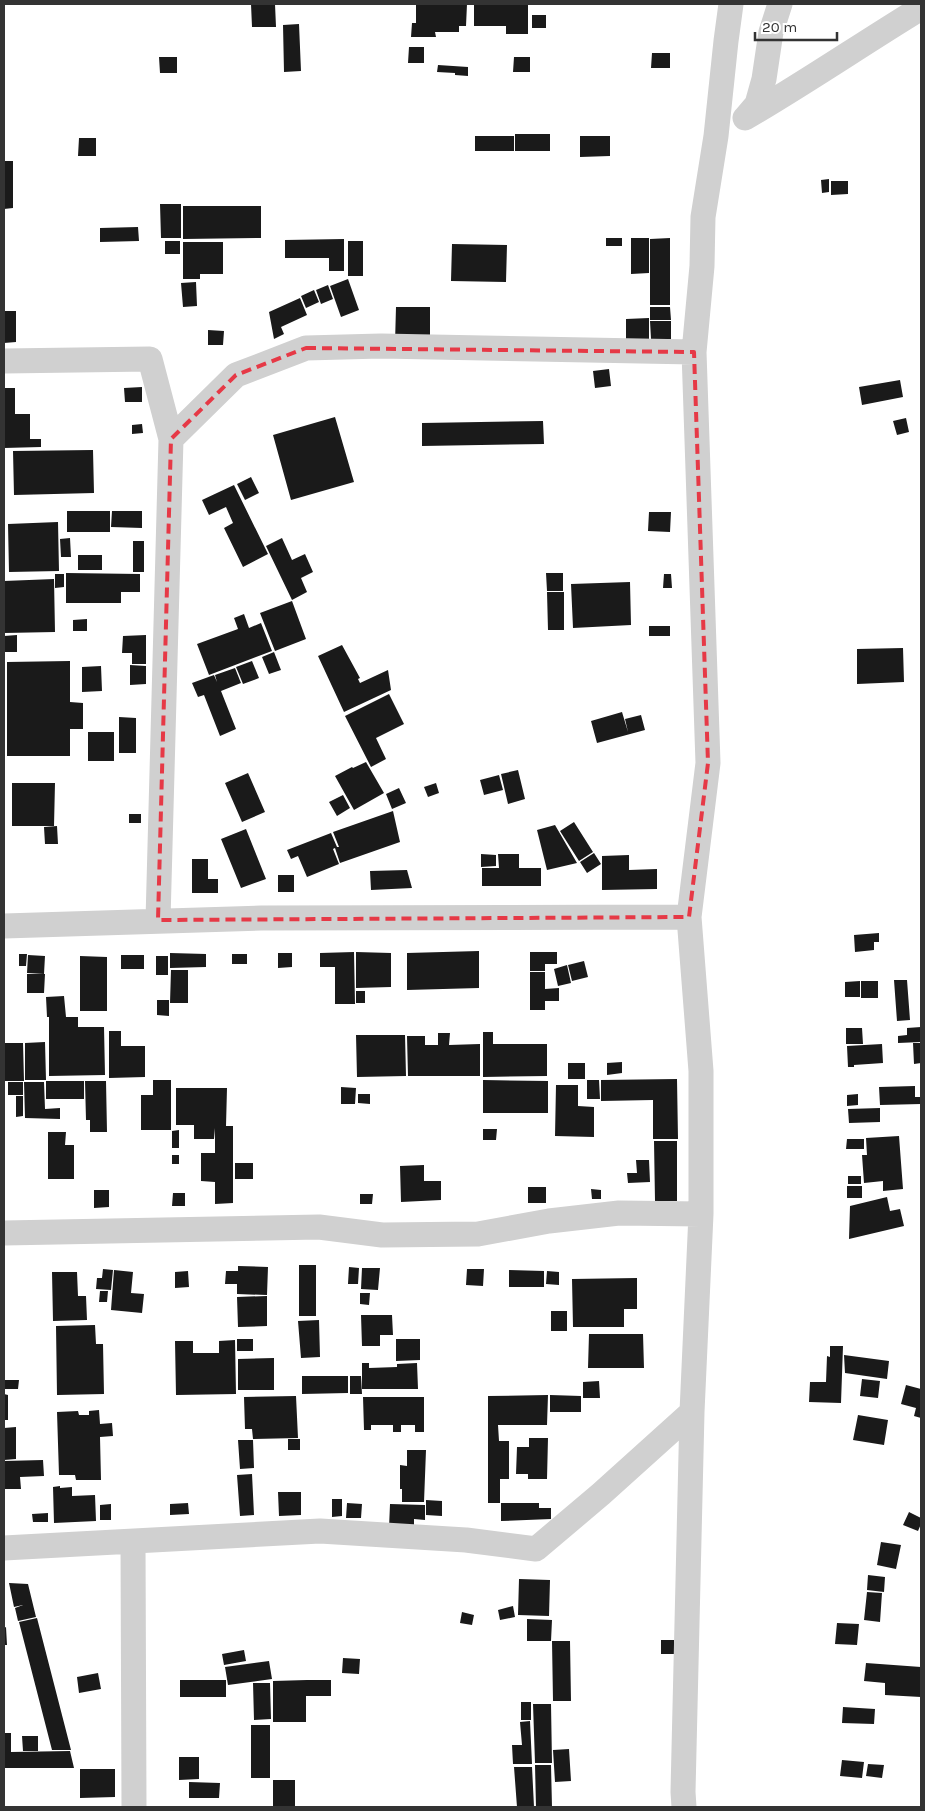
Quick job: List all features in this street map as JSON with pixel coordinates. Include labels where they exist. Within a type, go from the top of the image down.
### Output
[{"type":"street","points":[[684,1807],[692,1412],[701,1214],[701,1071],[689,917],[708,763],[694,352],[702,266],[702,217],[716,136],[726,41],[732,4]]},
{"type":"street","points":[[746,118],[757,104],[764,79],[771,32],[780,4]]},
{"type":"street","points":[[716,136],[788,93],[921,8]]},
{"type":"street","points":[[171,439],[236,375],[306,348],[381,346],[694,352]]},
{"type":"street","points":[[4,361],[150,359],[171,439],[158,920]]},
{"type":"street","points":[[4,926],[158,920],[689,917]]},
{"type":"street","points":[[4,1233],[320,1227],[382,1235],[478,1234],[549,1221],[619,1213],[701,1214]]},
{"type":"street","points":[[4,1548],[320,1531],[466,1540],[536,1549],[601,1494],[692,1412]]},
{"type":"street","points":[[133,1542],[134,1807]]},
{"type":"highlighted area","points":[[306,348],[694,352],[708,763],[689,917],[158,920],[171,439],[236,375]]},
{"type":"building","points":[[251,4],[275,4],[276,27],[252,27]]},
{"type":"building","points":[[416,4],[467,4],[466,26],[459,26],[459,32],[435,32],[436,37],[411,37],[412,23],[416,23]]},
{"type":"building","points":[[474,4],[528,4],[528,34],[506,34],[506,26],[474,26]]},
{"type":"building","points":[[532,15],[546,15],[546,28],[532,28]]},
{"type":"building","points":[[299,24],[301,71],[284,72],[283,25]]},
{"type":"building","points":[[409,47],[424,47],[424,63],[408,63]]},
{"type":"building","points":[[652,53],[670,53],[670,68],[651,68]]},
{"type":"building","points":[[159,57],[177,57],[177,73],[160,73]]},
{"type":"building","points":[[514,57],[530,57],[530,72],[513,72]]},
{"type":"building","points":[[438,65],[468,67],[468,76],[437,72]]},
{"type":"building","points":[[515,134],[550,134],[550,151],[515,151]]},
{"type":"building","points":[[475,136],[514,136],[514,151],[475,151]]},
{"type":"building","points":[[580,136],[610,136],[610,156],[580,157]]},
{"type":"building","points":[[79,138],[96,138],[96,156],[78,156]]},
{"type":"building","points":[[4,161],[13,161],[13,208],[4,209]]},
{"type":"building","points":[[829,179],[829,192],[822,193],[821,180]]},
{"type":"building","points":[[831,181],[848,181],[848,194],[831,195]]},
{"type":"building","points":[[160,204],[181,204],[181,238],[161,238]]},
{"type":"building","points":[[183,206],[261,206],[261,238],[183,239]]},
{"type":"building","points":[[138,227],[139,241],[100,242],[100,228]]},
{"type":"building","points":[[606,238],[622,238],[622,246],[606,246]]},
{"type":"building","points":[[631,238],[649,238],[649,273],[631,274]]},
{"type":"building","points":[[670,238],[670,305],[650,305],[650,239]]},
{"type":"building","points":[[344,239],[344,271],[329,271],[329,258],[285,258],[285,240]]},
{"type":"building","points":[[165,241],[180,241],[180,254],[165,254]]},
{"type":"building","points":[[348,241],[363,241],[363,276],[348,276]]},
{"type":"building","points":[[183,242],[223,242],[223,274],[200,274],[200,279],[183,279]]},
{"type":"building","points":[[452,244],[507,245],[506,282],[451,281]]},
{"type":"building","points":[[348,279],[359,310],[341,317],[330,286]]},
{"type":"building","points":[[196,282],[197,306],[183,307],[181,283]]},
{"type":"building","points":[[328,285],[333,299],[321,304],[316,290]]},
{"type":"building","points":[[314,290],[319,302],[306,308],[301,296]]},
{"type":"building","points":[[300,298],[307,315],[281,327],[284,334],[274,339],[269,312]]},
{"type":"building","points":[[396,307],[430,307],[430,343],[395,343]]},
{"type":"building","points":[[650,307],[670,307],[671,320],[650,320]]},
{"type":"building","points":[[4,311],[16,311],[16,342],[4,343]]},
{"type":"building","points":[[649,318],[649,340],[626,340],[626,319]]},
{"type":"building","points":[[650,321],[671,321],[671,339],[651,339]]},
{"type":"building","points":[[208,330],[224,331],[223,345],[208,345]]},
{"type":"building","points":[[609,369],[611,386],[595,388],[593,371]]},
{"type":"building","points":[[900,380],[903,397],[862,405],[859,387]]},
{"type":"building","points":[[142,387],[142,402],[125,402],[124,388]]},
{"type":"building","points":[[4,388],[15,388],[15,414],[4,414]]},
{"type":"building","points":[[4,414],[30,414],[30,439],[41,439],[41,447],[4,448]]},
{"type":"building","points":[[335,417],[354,482],[291,500],[273,435]]},
{"type":"building","points":[[906,418],[909,432],[897,435],[893,421]]},
{"type":"building","points":[[543,421],[544,444],[422,446],[422,423]]},
{"type":"building","points":[[142,424],[143,433],[132,434],[132,425]]},
{"type":"building","points":[[93,450],[94,493],[14,495],[13,451]]},
{"type":"building","points":[[251,477],[259,493],[245,500],[237,484]]},
{"type":"building","points":[[234,485],[268,554],[243,567],[224,528],[233,523],[226,507],[209,515],[202,500]]},
{"type":"building","points":[[67,511],[110,511],[110,532],[67,532]]},
{"type":"building","points":[[112,511],[142,511],[142,528],[111,527]]},
{"type":"building","points":[[649,512],[671,512],[670,532],[648,531]]},
{"type":"building","points":[[58,522],[59,571],[9,572],[8,524]]},
{"type":"building","points":[[70,538],[71,557],[61,557],[60,539]]},
{"type":"building","points":[[282,538],[292,560],[305,554],[313,572],[301,578],[307,592],[292,600],[266,546]]},
{"type":"building","points":[[133,541],[144,541],[144,572],[133,572]]},
{"type":"building","points":[[78,555],[102,555],[102,570],[78,570]]},
{"type":"building","points":[[66,573],[140,574],[140,592],[121,592],[121,603],[66,603]]},
{"type":"building","points":[[546,573],[563,573],[563,591],[547,591]]},
{"type":"building","points":[[55,574],[64,574],[64,587],[55,588]]},
{"type":"building","points":[[664,574],[671,574],[672,588],[663,588]]},
{"type":"building","points":[[54,579],[55,632],[4,633],[4,581]]},
{"type":"building","points":[[630,582],[631,625],[573,628],[571,584]]},
{"type":"building","points":[[547,592],[564,592],[564,630],[548,630]]},
{"type":"building","points":[[292,601],[306,639],[275,651],[260,613]]},
{"type":"building","points":[[244,614],[249,628],[261,623],[272,651],[209,675],[197,644],[238,629],[234,618]]},
{"type":"building","points":[[87,619],[87,631],[73,631],[73,620]]},
{"type":"building","points":[[649,626],[670,626],[670,636],[649,636]]},
{"type":"building","points":[[17,635],[17,652],[4,652],[4,636]]},
{"type":"building","points":[[146,635],[146,664],[132,664],[132,653],[122,653],[123,636]]},
{"type":"building","points":[[342,645],[360,678],[358,679],[360,683],[388,670],[391,690],[344,712],[318,656]]},
{"type":"building","points":[[903,648],[904,682],[857,684],[857,649]]},
{"type":"building","points":[[274,652],[281,670],[269,674],[262,657]]},
{"type":"building","points":[[70,661],[70,702],[83,703],[83,729],[70,729],[70,756],[7,756],[7,662]]},
{"type":"building","points":[[252,661],[259,678],[243,684],[236,667]]},
{"type":"building","points":[[130,665],[146,666],[146,684],[130,685]]},
{"type":"building","points":[[101,666],[102,691],[82,692],[82,667]]},
{"type":"building","points":[[235,668],[241,683],[221,691],[236,729],[220,736],[204,695],[198,697],[192,683],[214,675],[217,682],[215,675]]},
{"type":"building","points":[[389,694],[404,724],[376,738],[386,759],[371,767],[345,716]]},
{"type":"building","points":[[622,712],[628,732],[625,719],[641,715],[645,730],[597,743],[591,721]]},
{"type":"building","points":[[119,717],[136,718],[136,753],[119,753]]},
{"type":"building","points":[[88,732],[114,732],[114,761],[88,761]]},
{"type":"building","points":[[366,762],[384,793],[354,810],[335,776]]},
{"type":"building","points":[[518,770],[525,799],[508,804],[501,774]]},
{"type":"building","points":[[248,773],[265,812],[242,822],[225,783]]},
{"type":"building","points":[[499,775],[503,790],[484,795],[480,780]]},
{"type":"building","points":[[12,783],[55,783],[54,826],[12,826]]},
{"type":"building","points":[[436,783],[439,793],[428,797],[424,787]]},
{"type":"building","points":[[399,788],[406,803],[392,809],[386,794]]},
{"type":"building","points":[[343,795],[350,808],[337,816],[329,802]]},
{"type":"building","points":[[393,811],[400,842],[340,863],[335,848],[333,849],[339,864],[307,877],[298,856],[291,859],[287,850],[331,833],[337,847],[339,847],[333,832]]},
{"type":"building","points":[[129,814],[141,814],[141,823],[129,823]]},
{"type":"building","points":[[574,822],[593,852],[579,861],[560,831]]},
{"type":"building","points":[[555,825],[577,863],[547,870],[537,830]]},
{"type":"building","points":[[57,826],[58,844],[45,844],[44,827]]},
{"type":"building","points":[[246,829],[266,879],[241,888],[221,839]]},
{"type":"building","points":[[594,853],[601,864],[587,873],[580,862]]},
{"type":"building","points":[[481,854],[496,855],[496,866],[481,867]]},
{"type":"building","points":[[498,854],[519,854],[519,868],[541,868],[541,886],[482,886],[482,868],[499,868]]},
{"type":"building","points":[[629,855],[629,870],[657,869],[657,889],[602,890],[602,856]]},
{"type":"building","points":[[192,859],[208,859],[208,879],[218,879],[218,893],[192,893]]},
{"type":"building","points":[[407,870],[412,888],[371,890],[370,871]]},
{"type":"building","points":[[278,875],[294,875],[294,892],[278,892]]},
{"type":"building","points":[[879,933],[879,942],[874,942],[874,950],[855,952],[854,935]]},
{"type":"building","points":[[479,951],[479,988],[407,990],[407,953]]},
{"type":"building","points":[[354,952],[355,1004],[335,1004],[335,967],[320,967],[320,953]]},
{"type":"building","points":[[356,952],[391,953],[391,987],[356,988]]},
{"type":"building","points":[[530,952],[557,952],[557,964],[545,964],[545,971],[530,971]]},
{"type":"building","points":[[170,953],[206,954],[206,967],[170,968]]},
{"type":"building","points":[[278,953],[292,953],[292,967],[278,968]]},
{"type":"building","points":[[19,954],[27,954],[26,966],[19,966]]},
{"type":"building","points":[[232,954],[247,954],[247,964],[232,964]]},
{"type":"building","points":[[28,955],[45,956],[44,974],[27,973]]},
{"type":"building","points":[[121,955],[144,955],[144,969],[121,969]]},
{"type":"building","points":[[80,956],[107,957],[107,1011],[80,1011]]},
{"type":"building","points":[[156,956],[168,956],[168,975],[156,975]]},
{"type":"building","points":[[584,961],[588,977],[572,981],[568,965]]},
{"type":"building","points":[[567,965],[571,983],[558,986],[554,969]]},
{"type":"building","points":[[171,970],[188,970],[188,1003],[170,1003]]},
{"type":"building","points":[[530,972],[545,972],[545,989],[559,988],[559,1001],[545,1001],[545,1010],[530,1010]]},
{"type":"building","points":[[27,974],[45,974],[44,993],[27,993]]},
{"type":"building","points":[[894,980],[907,980],[910,1020],[897,1021]]},
{"type":"building","points":[[860,981],[860,997],[845,997],[845,982]]},
{"type":"building","points":[[861,981],[878,981],[878,998],[861,998]]},
{"type":"building","points":[[356,991],[365,991],[365,1003],[356,1003]]},
{"type":"building","points":[[64,996],[66,1017],[78,1017],[78,1027],[104,1027],[105,1075],[49,1076],[49,1017],[47,1017],[46,997]]},
{"type":"building","points":[[157,1000],[169,1000],[169,1016],[157,1015]]},
{"type":"building","points":[[921,1027],[921,1042],[898,1043],[898,1036],[907,1035],[907,1028]]},
{"type":"building","points":[[846,1028],[862,1028],[863,1044],[846,1044]]},
{"type":"building","points":[[109,1031],[121,1031],[121,1046],[145,1046],[145,1077],[109,1078]]},
{"type":"building","points":[[483,1032],[493,1032],[493,1044],[547,1044],[547,1076],[483,1077]]},
{"type":"building","points":[[438,1033],[450,1033],[449,1045],[480,1044],[480,1076],[408,1076],[407,1036],[425,1036],[425,1045],[438,1045]]},
{"type":"building","points":[[356,1035],[405,1035],[406,1076],[357,1077]]},
{"type":"building","points":[[45,1042],[46,1080],[25,1080],[25,1043]]},
{"type":"building","points":[[4,1043],[23,1043],[24,1081],[4,1081]]},
{"type":"building","points":[[913,1043],[921,1043],[921,1063],[914,1064]]},
{"type":"building","points":[[882,1044],[883,1063],[848,1067],[847,1046]]},
{"type":"building","points":[[622,1062],[622,1073],[607,1075],[607,1063]]},
{"type":"building","points":[[568,1063],[585,1063],[585,1079],[568,1079]]},
{"type":"building","points":[[677,1079],[678,1139],[653,1139],[653,1100],[601,1101],[601,1080]]},
{"type":"building","points":[[153,1080],[171,1080],[171,1130],[141,1130],[141,1095],[153,1095]]},
{"type":"building","points":[[483,1080],[548,1081],[548,1113],[483,1113]]},
{"type":"building","points":[[587,1080],[599,1080],[600,1099],[587,1099]]},
{"type":"building","points":[[46,1081],[84,1081],[84,1099],[46,1099]]},
{"type":"building","points":[[85,1081],[106,1081],[107,1132],[90,1132],[90,1120],[86,1120]]},
{"type":"building","points":[[8,1082],[23,1082],[23,1095],[8,1095]]},
{"type":"building","points":[[24,1082],[44,1082],[45,1109],[60,1108],[60,1119],[25,1118]]},
{"type":"building","points":[[556,1085],[578,1085],[578,1106],[594,1107],[594,1137],[555,1136]]},
{"type":"building","points":[[915,1086],[915,1097],[921,1097],[921,1104],[880,1105],[879,1087]]},
{"type":"building","points":[[341,1087],[356,1088],[355,1104],[341,1104]]},
{"type":"building","points":[[176,1088],[227,1088],[226,1126],[233,1126],[233,1203],[215,1204],[215,1182],[201,1181],[201,1153],[215,1153],[215,1128],[214,1139],[194,1139],[194,1125],[176,1125]]},
{"type":"building","points":[[358,1094],[370,1094],[370,1104],[358,1103]]},
{"type":"building","points":[[858,1094],[858,1105],[847,1106],[847,1095]]},
{"type":"building","points":[[16,1096],[23,1096],[23,1116],[16,1117]]},
{"type":"building","points":[[880,1108],[880,1122],[849,1123],[848,1109]]},
{"type":"building","points":[[483,1129],[497,1129],[496,1140],[483,1140]]},
{"type":"building","points":[[179,1130],[179,1148],[172,1148],[172,1131]]},
{"type":"building","points":[[48,1132],[66,1132],[65,1145],[74,1145],[74,1179],[48,1179]]},
{"type":"building","points":[[899,1136],[903,1189],[883,1191],[883,1181],[864,1183],[862,1155],[867,1155],[866,1138]]},
{"type":"building","points":[[847,1139],[864,1139],[864,1149],[846,1149]]},
{"type":"building","points":[[654,1141],[677,1141],[677,1201],[655,1201]]},
{"type":"building","points":[[172,1155],[179,1155],[179,1164],[172,1164]]},
{"type":"building","points":[[636,1160],[649,1160],[650,1182],[628,1183],[627,1173],[637,1173]]},
{"type":"building","points":[[235,1163],[253,1163],[253,1179],[235,1179]]},
{"type":"building","points":[[424,1165],[424,1181],[441,1181],[441,1200],[401,1202],[400,1166]]},
{"type":"building","points":[[848,1176],[861,1176],[861,1184],[848,1184]]},
{"type":"building","points":[[847,1186],[862,1186],[862,1198],[847,1198]]},
{"type":"building","points":[[528,1187],[546,1187],[546,1203],[528,1203]]},
{"type":"building","points":[[591,1189],[601,1190],[601,1199],[592,1199]]},
{"type":"building","points":[[94,1190],[109,1190],[109,1207],[94,1208]]},
{"type":"building","points":[[173,1193],[185,1193],[185,1206],[172,1206]]},
{"type":"building","points":[[360,1194],[373,1194],[372,1204],[360,1204]]},
{"type":"building","points":[[887,1197],[890,1211],[900,1209],[904,1226],[849,1239],[850,1206]]},
{"type":"building","points":[[299,1265],[316,1265],[316,1316],[299,1316]]},
{"type":"building","points":[[238,1266],[268,1267],[267,1295],[237,1294],[237,1284],[225,1284],[226,1271],[238,1271]]},
{"type":"building","points":[[349,1267],[359,1268],[358,1284],[348,1284]]},
{"type":"building","points":[[362,1268],[380,1268],[378,1290],[361,1289]]},
{"type":"building","points":[[103,1269],[113,1270],[111,1290],[96,1289],[97,1278],[102,1278]]},
{"type":"building","points":[[467,1269],[484,1269],[483,1286],[466,1285]]},
{"type":"building","points":[[114,1270],[133,1272],[131,1293],[144,1294],[142,1313],[111,1310]]},
{"type":"building","points":[[509,1270],[544,1271],[544,1287],[509,1287]]},
{"type":"building","points":[[188,1271],[189,1287],[175,1288],[175,1272]]},
{"type":"building","points":[[547,1271],[559,1272],[559,1285],[546,1284]]},
{"type":"building","points":[[52,1272],[77,1272],[78,1296],[86,1296],[87,1320],[53,1321]]},
{"type":"building","points":[[637,1278],[637,1309],[624,1309],[624,1327],[573,1327],[572,1279]]},
{"type":"building","points":[[100,1291],[108,1291],[107,1302],[99,1302]]},
{"type":"building","points":[[360,1293],[370,1293],[369,1305],[360,1304]]},
{"type":"building","points":[[267,1296],[267,1326],[238,1327],[237,1297]]},
{"type":"building","points":[[551,1311],[567,1311],[567,1331],[551,1331]]},
{"type":"building","points":[[361,1315],[392,1315],[393,1335],[380,1335],[380,1346],[362,1346]]},
{"type":"building","points":[[319,1320],[320,1357],[301,1358],[298,1321]]},
{"type":"building","points":[[95,1325],[96,1344],[103,1344],[104,1394],[57,1395],[56,1326]]},
{"type":"building","points":[[589,1334],[643,1334],[644,1368],[588,1368]]},
{"type":"building","points":[[237,1339],[253,1339],[253,1351],[237,1351]]},
{"type":"building","points":[[396,1339],[420,1339],[420,1360],[396,1361]]},
{"type":"building","points":[[235,1340],[236,1394],[176,1395],[175,1341],[193,1341],[193,1353],[219,1353],[219,1341]]},
{"type":"building","points":[[830,1346],[843,1346],[841,1403],[809,1402],[810,1382],[826,1382],[827,1356],[830,1357]]},
{"type":"building","points":[[844,1355],[889,1361],[887,1379],[845,1373]]},
{"type":"building","points":[[274,1358],[274,1390],[238,1390],[238,1359]]},
{"type":"building","points":[[362,1363],[369,1363],[369,1368],[397,1367],[397,1364],[417,1363],[418,1389],[362,1389]]},
{"type":"building","points":[[302,1376],[348,1376],[348,1393],[302,1394]]},
{"type":"building","points":[[350,1376],[361,1376],[362,1394],[350,1394]]},
{"type":"building","points":[[862,1379],[880,1381],[878,1398],[860,1396]]},
{"type":"building","points":[[4,1380],[19,1380],[18,1389],[4,1389]]},
{"type":"building","points":[[599,1381],[600,1398],[583,1398],[583,1382]]},
{"type":"building","points":[[906,1385],[921,1389],[921,1418],[914,1416],[916,1408],[901,1404]]},
{"type":"building","points":[[4,1394],[8,1395],[8,1420],[4,1420]]},
{"type":"building","points":[[548,1395],[547,1425],[498,1425],[499,1441],[509,1441],[509,1479],[500,1479],[500,1503],[488,1503],[488,1396]]},
{"type":"building","points":[[550,1395],[581,1396],[581,1412],[550,1412]]},
{"type":"building","points":[[296,1396],[298,1438],[253,1439],[252,1429],[245,1429],[244,1397]]},
{"type":"building","points":[[363,1397],[424,1397],[424,1432],[415,1432],[415,1425],[401,1425],[401,1432],[393,1432],[393,1425],[371,1425],[371,1430],[364,1430]]},
{"type":"building","points":[[99,1410],[100,1424],[112,1423],[113,1436],[100,1437],[101,1480],[76,1480],[75,1475],[59,1475],[57,1412],[78,1411],[79,1415],[89,1415],[89,1411]]},
{"type":"building","points":[[858,1415],[888,1420],[884,1445],[853,1440]]},
{"type":"building","points":[[16,1427],[16,1459],[4,1460],[4,1428]]},
{"type":"building","points":[[529,1438],[548,1438],[547,1479],[528,1479],[528,1474],[516,1474],[517,1447],[529,1447]]},
{"type":"building","points":[[288,1439],[300,1439],[300,1450],[288,1450]]},
{"type":"building","points":[[238,1440],[253,1440],[254,1468],[240,1469]]},
{"type":"building","points":[[407,1450],[426,1450],[424,1502],[402,1502],[400,1465],[407,1466]]},
{"type":"building","points":[[43,1460],[44,1476],[20,1477],[21,1489],[4,1489],[4,1461]]},
{"type":"building","points":[[252,1474],[254,1515],[240,1516],[237,1475]]},
{"type":"building","points":[[60,1486],[60,1488],[72,1487],[72,1496],[95,1495],[96,1521],[54,1523],[53,1487]]},
{"type":"building","points":[[278,1492],[301,1492],[301,1515],[279,1516]]},
{"type":"building","points":[[332,1499],[342,1499],[342,1516],[332,1517]]},
{"type":"building","points":[[426,1500],[442,1501],[442,1516],[426,1515]]},
{"type":"building","points":[[188,1503],[189,1514],[170,1515],[170,1504]]},
{"type":"building","points":[[347,1503],[362,1504],[361,1518],[346,1518]]},
{"type":"building","points":[[501,1503],[539,1503],[539,1508],[551,1508],[551,1519],[501,1521]]},
{"type":"building","points":[[111,1504],[111,1520],[100,1520],[100,1505]]},
{"type":"building","points":[[390,1504],[425,1505],[425,1520],[414,1519],[414,1529],[389,1528]]},
{"type":"building","points":[[909,1512],[921,1518],[918,1531],[903,1525]]},
{"type":"building","points":[[48,1513],[48,1522],[33,1522],[32,1514]]},
{"type":"building","points":[[881,1542],[901,1545],[896,1569],[877,1565]]},
{"type":"building","points":[[868,1575],[885,1577],[884,1592],[867,1590]]},
{"type":"building","points":[[519,1579],[550,1580],[549,1616],[518,1615]]},
{"type":"building","points":[[9,1583],[28,1584],[36,1617],[18,1621],[15,1608],[23,1605],[14,1607]]},
{"type":"building","points":[[867,1592],[882,1593],[880,1622],[864,1620]]},
{"type":"building","points":[[513,1606],[515,1617],[500,1620],[498,1610]]},
{"type":"building","points":[[462,1612],[474,1615],[472,1625],[460,1623]]},
{"type":"building","points":[[37,1618],[71,1750],[52,1750],[19,1622]]},
{"type":"building","points":[[527,1619],[552,1620],[551,1641],[527,1641]]},
{"type":"building","points":[[837,1623],[859,1624],[857,1645],[835,1644]]},
{"type":"building","points":[[6,1627],[7,1645],[4,1645],[4,1628]]},
{"type":"building","points":[[661,1640],[674,1640],[674,1654],[661,1654]]},
{"type":"building","points":[[552,1641],[570,1641],[571,1701],[553,1701]]},
{"type":"building","points":[[244,1650],[246,1661],[224,1665],[222,1654]]},
{"type":"building","points":[[343,1658],[360,1659],[359,1674],[342,1673]]},
{"type":"building","points":[[269,1661],[272,1679],[228,1685],[225,1667]]},
{"type":"building","points":[[866,1663],[921,1667],[921,1697],[885,1695],[885,1683],[864,1681]]},
{"type":"building","points":[[98,1673],[101,1689],[79,1693],[77,1677]]},
{"type":"building","points":[[180,1680],[226,1680],[226,1697],[180,1697]]},
{"type":"building","points":[[331,1680],[331,1696],[306,1696],[306,1722],[273,1722],[273,1681]]},
{"type":"building","points":[[253,1683],[270,1683],[271,1719],[254,1720]]},
{"type":"building","points":[[521,1702],[531,1702],[531,1720],[521,1720]]},
{"type":"building","points":[[533,1704],[551,1704],[552,1763],[535,1763]]},
{"type":"building","points":[[843,1707],[875,1709],[874,1724],[842,1723]]},
{"type":"building","points":[[530,1721],[532,1764],[513,1764],[512,1745],[522,1745],[520,1722]]},
{"type":"building","points":[[251,1725],[270,1725],[270,1778],[251,1778]]},
{"type":"building","points":[[4,1733],[11,1733],[11,1752],[70,1751],[74,1768],[4,1768]]},
{"type":"building","points":[[22,1736],[38,1736],[38,1751],[23,1751]]},
{"type":"building","points":[[569,1749],[571,1781],[555,1782],[553,1750]]},
{"type":"building","points":[[179,1757],[199,1757],[199,1779],[179,1780]]},
{"type":"building","points":[[842,1760],[864,1762],[862,1778],[840,1776]]},
{"type":"building","points":[[868,1764],[884,1765],[882,1778],[866,1776]]},
{"type":"building","points":[[535,1765],[551,1765],[552,1807],[536,1807]]},
{"type":"building","points":[[514,1767],[532,1767],[534,1807],[517,1807]]},
{"type":"building","points":[[80,1769],[115,1769],[115,1797],[80,1798]]},
{"type":"building","points":[[273,1780],[295,1780],[295,1807],[273,1807]]},
{"type":"building","points":[[189,1782],[220,1783],[219,1798],[189,1798]]}]
